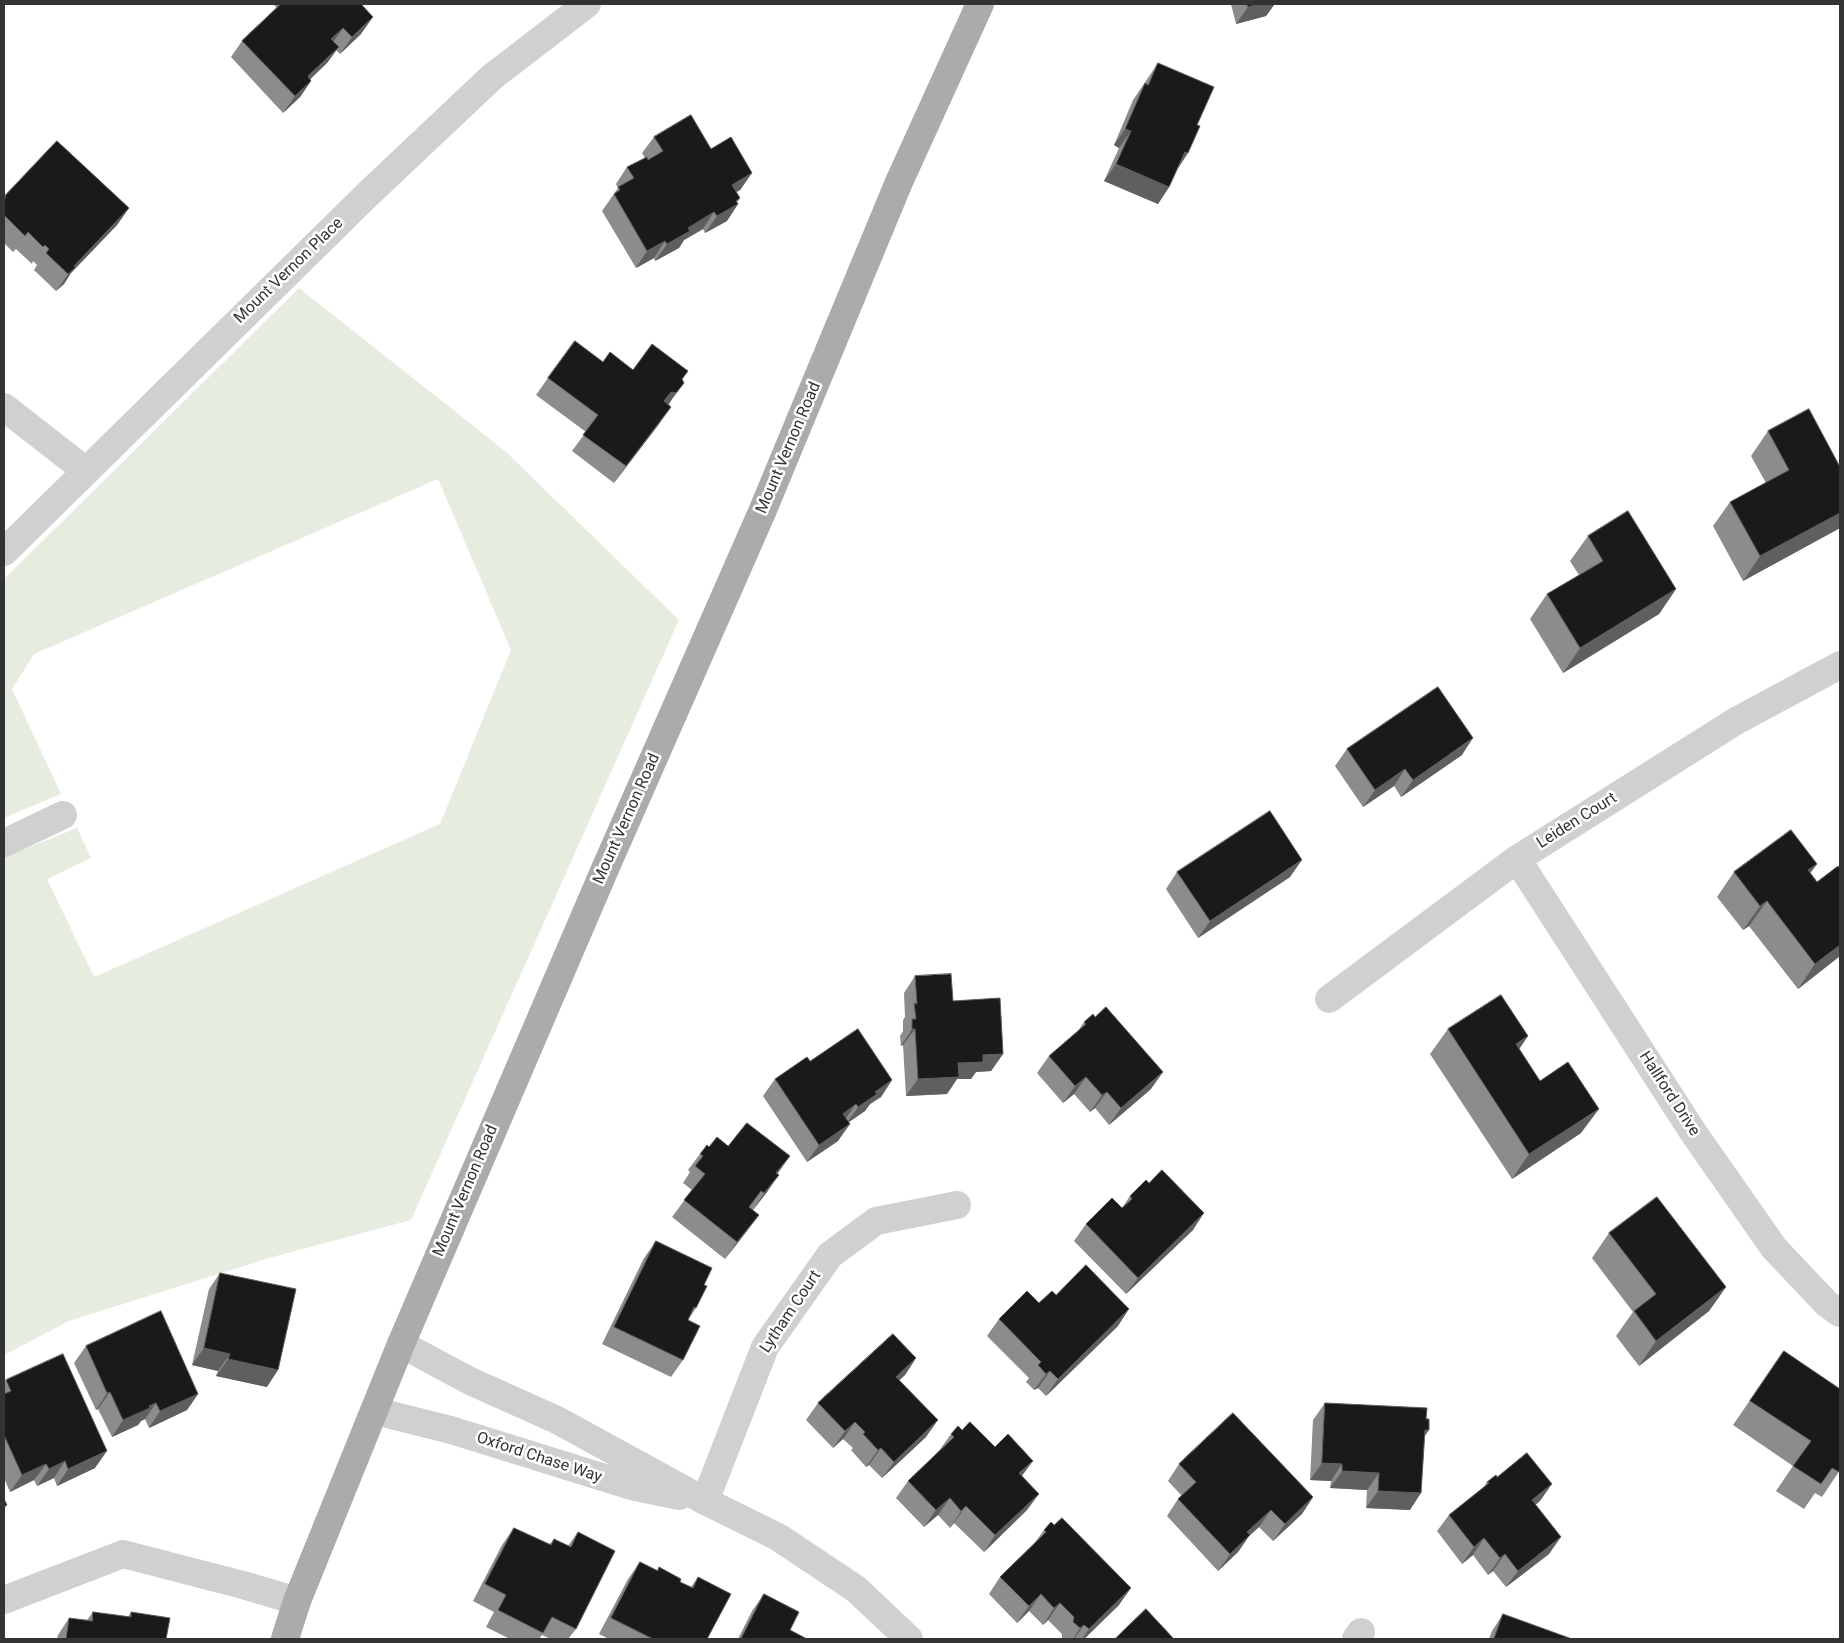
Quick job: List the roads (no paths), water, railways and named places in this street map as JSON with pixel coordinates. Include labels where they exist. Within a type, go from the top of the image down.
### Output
[{"type":"main road","name":"Mount Vernon Road","points":[[285,1639],[298,1601],[401,1344],[601,878],[762,512],[899,182],[980,4]]},
{"type":"street","name":"Mount Vernon Place","points":[[4,552],[362,200],[492,78],[587,4]]},
{"type":"street","points":[[4,407],[86,471]]},
{"type":"street","name":"Leiden Court","points":[[1328,999],[1517,859],[1736,721],[1840,665]]},
{"type":"street","points":[[4,843],[62,815]]},
{"type":"street","name":"Hallford Drive","points":[[1517,859],[1693,1132],[1774,1248],[1827,1304],[1840,1313]]},
{"type":"street","name":"Lytham Court","points":[[705,1501],[765,1347],[830,1255],[876,1221],[957,1205]]},
{"type":"street","name":"Oxford Chase Way","points":[[401,1344],[468,1380],[557,1420],[705,1501],[778,1538],[848,1584],[909,1639]]},
{"type":"street","name":"Oxford Chase Way","points":[[375,1411],[451,1430],[631,1486],[705,1501]]},
{"type":"street","points":[[4,1600],[124,1554],[298,1601]]}]
